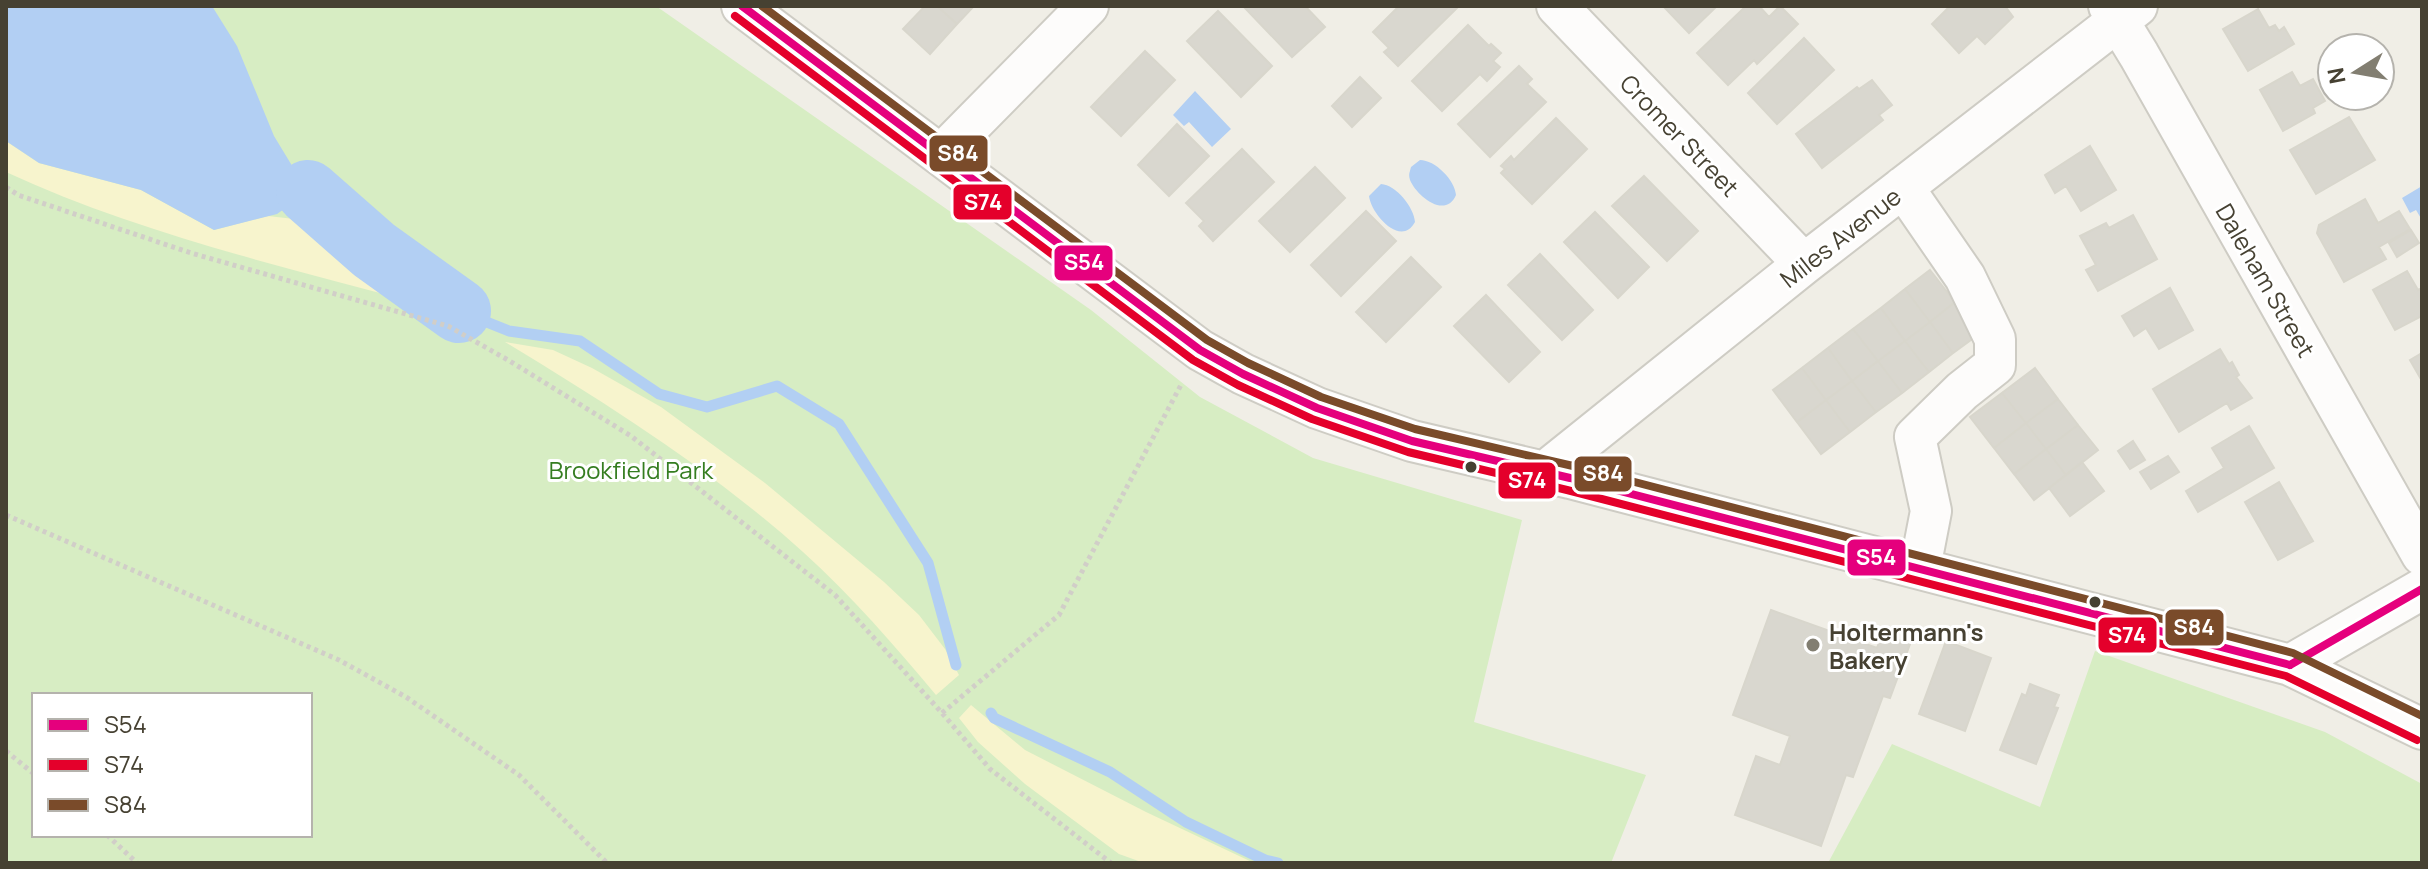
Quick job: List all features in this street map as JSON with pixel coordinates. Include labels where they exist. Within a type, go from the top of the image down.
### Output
[{"type":"street","points":[[742,6],[1200,350],[1243,374],[1317,408],[1412,441],[1546,471],[2290,665],[2422,729]]},
{"type":"street","points":[[942,154],[1088,6]]},
{"type":"street","name":"Cromer Street","points":[[1557,6],[1804,264]]},
{"type":"street","name":"Miles Avenue","points":[[1546,471],[2122,11]]},
{"type":"street","name":"Daleham Street","points":[[2122,11],[2422,555]]},
{"type":"street","points":[[1903,187],[1965,277],[1995,339],[1995,365],[1962,391],[1915,437],[1931,511],[1920,568]]},
{"type":"street","points":[[2290,665],[2422,589]]},
{"type":"path","points":[[6,187],[18,195],[191,253],[448,326],[484,346],[631,436],[835,595],[990,769],[1111,863]]},
{"type":"path","points":[[942,713],[1059,615],[1185,379]]},
{"type":"path","points":[[6,515],[339,660],[406,697],[519,775],[607,863]]},
{"type":"path","points":[[6,751],[32,772]]},
{"type":"path","points":[[109,837],[137,863]]},
{"type":"green space","name":"Brookfield Park","points":[[6,6],[656,6],[1091,310],[1200,397],[1313,458],[1522,520],[1474,722],[1646,775],[1611,863],[6,863]]},
{"type":"green space","points":[[2095,651],[2325,732],[2422,784],[2422,863],[1828,863],[1892,744],[2040,807]]},
{"type":"sand","points":[[6,141],[39,163],[141,190],[214,230],[268,216],[312,221],[421,304],[210,247],[55,193],[6,172]]},
{"type":"sand","points":[[505,342],[553,350],[592,368],[661,407],[765,483],[919,615],[945,649],[959,675],[936,695],[856,603],[769,522],[659,440]]},
{"type":"sand","points":[[971,705],[1025,750],[1254,863],[1144,863],[1119,854],[1025,784],[978,742],[959,718]]},
{"type":"water","points":[[6,6],[212,6],[237,46],[274,136],[308,192],[277,214],[214,230],[141,190],[39,163],[6,141]]},
{"type":"water","points":[[1195,91],[1231,129],[1212,147],[1189,122],[1184,126],[1173,115]]},
{"type":"water","points":[[1420,160],[1432,163],[1448,177],[1456,195],[1451,202],[1438,205],[1424,198],[1413,186],[1409,178],[1411,167]]},
{"type":"water","points":[[1381,184],[1392,188],[1408,204],[1415,222],[1409,229],[1395,230],[1375,211],[1369,196]]},
{"type":"water","points":[[2422,186],[2422,220],[2416,210],[2410,213],[2402,198]]},
{"type":"building","points":[[925,6],[937,6],[957,24],[930,54],[903,29]]},
{"type":"building","points":[[937,6],[974,6],[957,24]]},
{"type":"building","points":[[1243,6],[1305,6],[1325,27],[1292,57]]},
{"type":"building","points":[[1399,6],[1459,6],[1398,66],[1384,52],[1389,48],[1373,32]]},
{"type":"building","points":[[1663,6],[1717,6],[1689,33]]},
{"type":"building","points":[[1746,6],[1759,6],[1769,17],[1780,6],[1798,24],[1757,64],[1754,60],[1728,85],[1697,53]]},
{"type":"building","points":[[1950,6],[2005,6],[2013,17],[1985,44],[1977,36],[1959,53],[1932,24]]},
{"type":"building","points":[[2258,9],[2269,28],[2275,25],[2279,31],[2284,27],[2294,44],[2248,71],[2223,29]]},
{"type":"building","points":[[1218,11],[1272,66],[1241,97],[1187,41]]},
{"type":"building","points":[[1468,25],[1489,46],[1491,44],[1501,53],[1493,61],[1500,67],[1487,81],[1480,74],[1442,111],[1412,81]]},
{"type":"building","points":[[1804,38],[1834,70],[1777,124],[1748,93]]},
{"type":"building","points":[[1145,51],[1175,80],[1121,136],[1091,107]]},
{"type":"building","points":[[1519,66],[1532,79],[1527,84],[1546,102],[1490,157],[1458,124]]},
{"type":"building","points":[[2292,72],[2300,86],[2313,79],[2316,84],[2315,113],[2283,131],[2260,90]]},
{"type":"building","points":[[1360,77],[1381,98],[1352,127],[1332,106]]},
{"type":"building","points":[[1872,80],[1892,105],[1879,115],[1883,120],[1822,168],[1796,134],[1857,87],[1859,89]]},
{"type":"building","points":[[2349,117],[2375,160],[2316,194],[2290,150]]},
{"type":"building","points":[[1556,118],[1587,149],[1532,204],[1501,173],[1505,169],[1501,166],[1511,156],[1514,160]]},
{"type":"building","points":[[1177,124],[1209,156],[1169,196],[1138,165]]},
{"type":"building","points":[[2090,146],[2116,190],[2081,211],[2066,186],[2055,193],[2045,175]]},
{"type":"building","points":[[1242,149],[1274,182],[1213,241],[1199,226],[1204,221],[1186,203]]},
{"type":"building","points":[[1315,167],[1345,198],[1290,252],[1259,221]]},
{"type":"building","points":[[1644,176],[1698,231],[1667,261],[1612,206]]},
{"type":"building","points":[[2365,199],[2378,223],[2399,211],[2410,229],[2379,247],[2386,259],[2344,282],[2317,233],[2319,225]]},
{"type":"building","points":[[1366,211],[1396,241],[1341,296],[1311,265]]},
{"type":"building","points":[[1595,212],[1649,267],[1618,298],[1564,242]]},
{"type":"building","points":[[2133,215],[2157,259],[2098,291],[2086,270],[2096,265],[2080,236],[2106,223],[2109,228]]},
{"type":"building","points":[[2411,230],[2419,243],[2397,257],[2389,243]]},
{"type":"building","points":[[1540,254],[1593,310],[1562,340],[1508,285]]},
{"type":"building","points":[[1411,257],[1441,287],[1386,342],[1356,312]]},
{"type":"building","points":[[1930,270],[1955,302],[1930,322],[1905,289]]},
{"type":"building","points":[[2407,271],[2418,290],[2422,288],[2422,316],[2395,330],[2373,290]]},
{"type":"building","points":[[2170,288],[2193,330],[2159,349],[2146,328],[2134,336],[2122,316]]},
{"type":"building","points":[[1905,289],[1930,322],[1905,341],[1881,308]]},
{"type":"building","points":[[1486,295],[1540,352],[1509,382],[1454,326]]},
{"type":"building","points":[[1955,302],[1979,334],[1953,353],[1930,322]]},
{"type":"building","points":[[1881,308],[1905,341],[1878,361],[1853,329]]},
{"type":"building","points":[[1930,322],[1953,353],[1929,372],[1905,341]]},
{"type":"building","points":[[1853,329],[1878,361],[1852,381],[1828,348]]},
{"type":"building","points":[[1905,341],[1929,372],[1902,393],[1878,361]]},
{"type":"building","points":[[1828,348],[1852,381],[1826,400],[1802,368]]},
{"type":"building","points":[[2220,349],[2229,364],[2232,362],[2239,375],[2236,377],[2252,398],[2231,410],[2227,403],[2179,432],[2153,389]]},
{"type":"building","points":[[2422,353],[2422,381],[2410,360]]},
{"type":"building","points":[[1878,361],[1902,393],[1876,412],[1852,381]]},
{"type":"building","points":[[1802,368],[1826,400],[1797,422],[1773,390]]},
{"type":"building","points":[[2035,368],[2058,399],[2026,423],[2002,393]]},
{"type":"building","points":[[1852,381],[1876,412],[1850,432],[1826,400]]},
{"type":"building","points":[[2002,393],[2026,423],[1994,448],[1970,417]]},
{"type":"building","points":[[2058,399],[2078,425],[2046,449],[2026,423]]},
{"type":"building","points":[[1826,400],[1850,432],[1821,454],[1797,422]]},
{"type":"building","points":[[2026,423],[2046,449],[2014,474],[1994,448]]},
{"type":"building","points":[[2078,425],[2098,450],[2066,475],[2046,449]]},
{"type":"building","points":[[2249,426],[2274,468],[2198,512],[2186,491],[2224,468],[2212,448]]},
{"type":"building","points":[[2133,441],[2145,460],[2130,469],[2118,451]]},
{"type":"building","points":[[2046,449],[2066,475],[2034,500],[2014,474]]},
{"type":"building","points":[[2168,456],[2179,472],[2151,489],[2140,472]]},
{"type":"building","points":[[2082,462],[2104,491],[2070,516],[2049,488]]},
{"type":"building","points":[[2279,482],[2313,541],[2278,560],[2245,502]]},
{"type":"building","points":[[1771,610],[1877,648],[1882,634],[1910,644],[1890,698],[1883,696],[1853,777],[1846,775],[1821,846],[1735,815],[1756,756],[1780,765],[1790,736],[1733,715]]},
{"type":"building","points":[[1946,641],[1991,658],[1965,731],[1919,714]]},
{"type":"building","points":[[2030,684],[2059,695],[2054,707],[2058,708],[2036,764],[2000,750],[2022,694],[2026,696]]},
{"type":"waterway","points":[[308,192],[374,250],[459,311]]},
{"type":"waterway","points":[[459,311],[509,331],[580,341],[659,394],[707,407],[777,386],[839,424],[928,563],[956,665]]},
{"type":"waterway","points":[[991,713],[994,718],[1110,772],[1186,822],[1265,860],[1278,863]]},
{"type":"transit line","name":"S54","points":[[742,6],[1200,350],[1243,374],[1317,408],[1412,441],[1570,478],[2290,665]]},
{"type":"transit line","name":"S84","points":[[762,6],[1207,340],[1321,397],[1415,429],[1573,466],[2293,653],[2422,716]]},
{"type":"transit line","name":"S74","points":[[735,16],[1193,360],[1238,385],[1312,419],[1408,452],[1567,490],[2286,676],[2417,740]]},
{"type":"transit line","name":"S54","points":[[2290,665],[2422,589]]},
{"type":"place","name":"Holtermann's Bakery","points":[[1813,645]]}]
